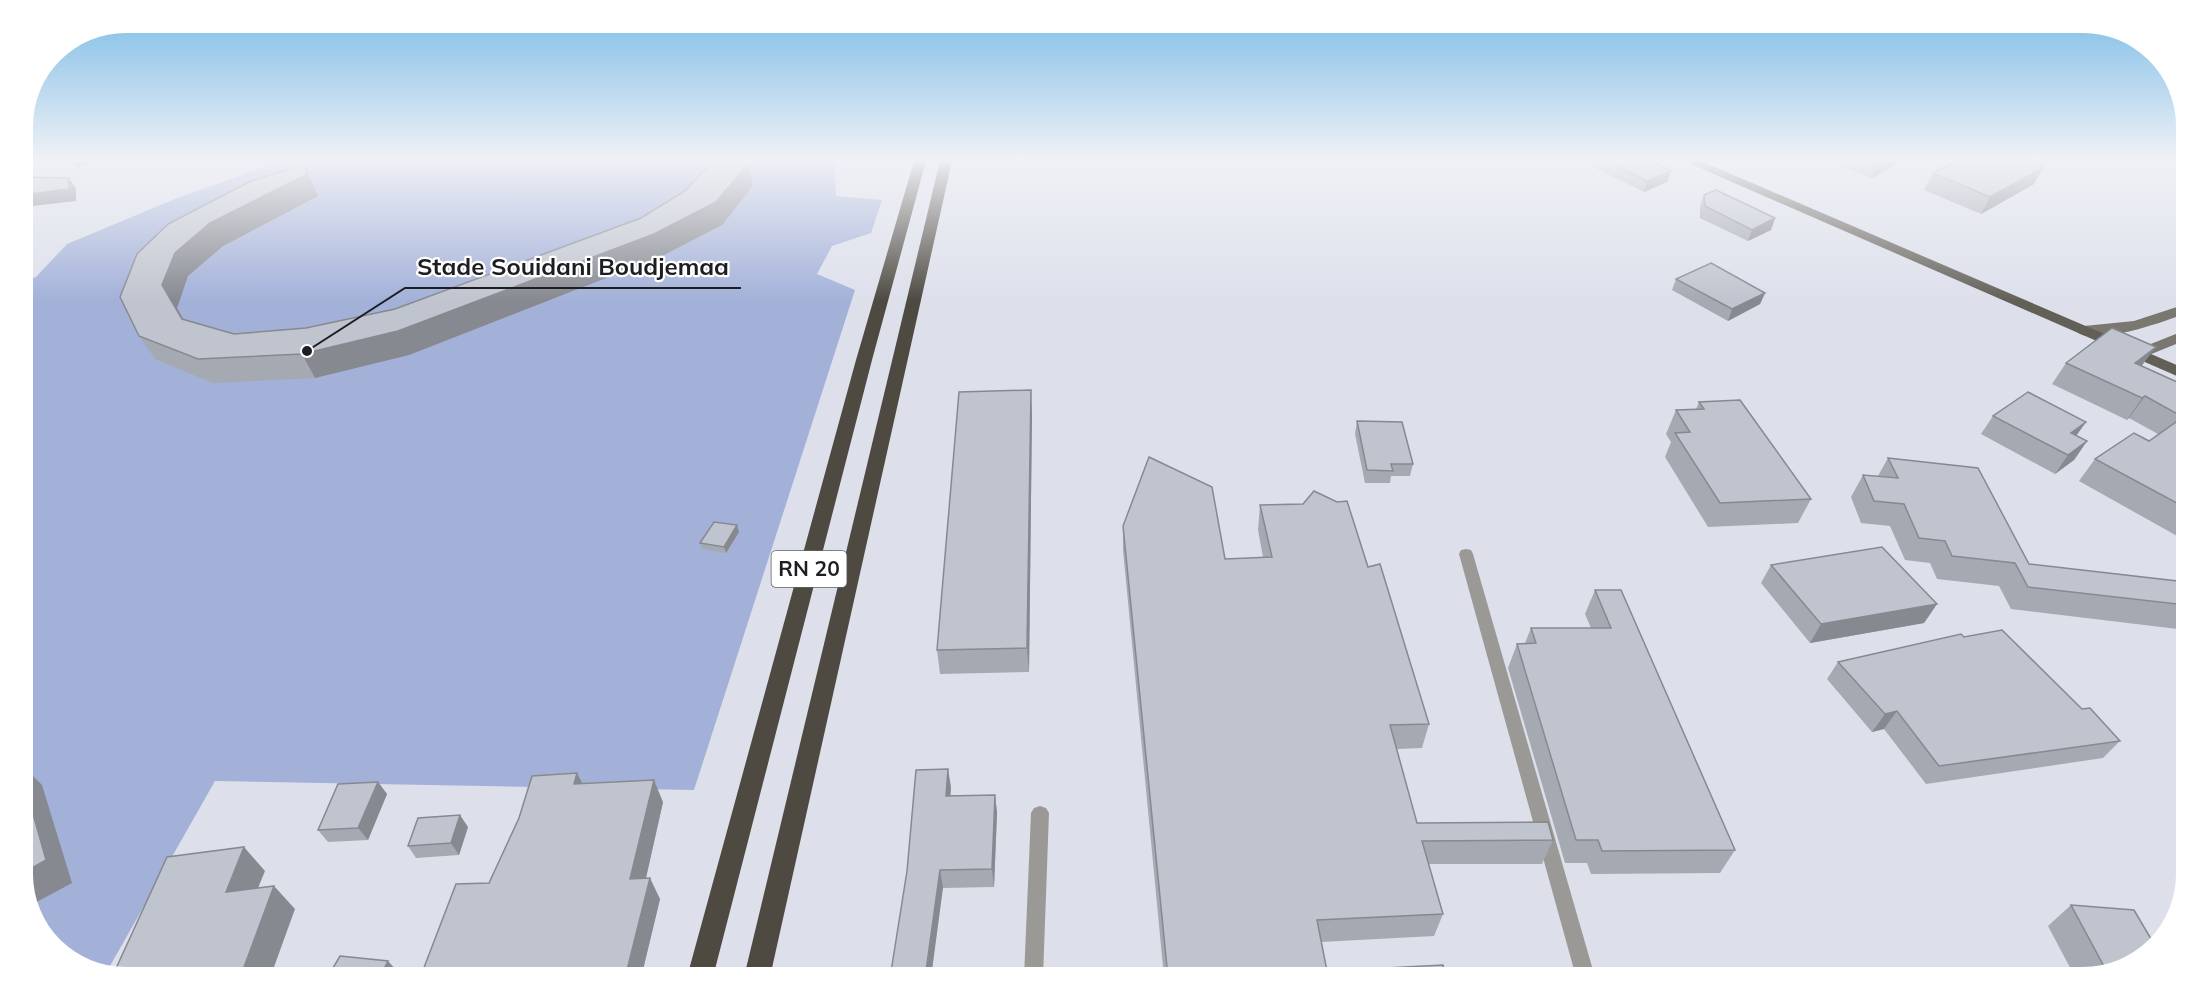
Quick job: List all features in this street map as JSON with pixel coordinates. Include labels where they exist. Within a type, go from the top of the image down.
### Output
[{"type":"highway","name":"RN 20","points":[[703,967],[864,360],[907,208]]},
{"type":"highway","name":"RN 20","points":[[760,967],[935,208]]},
{"type":"main road","points":[[1798,208],[2176,371]]},
{"type":"main road","points":[[2084,331],[2120,330],[2143,325],[2176,312]]},
{"type":"main road","points":[[2139,354],[2176,339]]},
{"type":"lane","points":[[1466,554],[1583,967]]},
{"type":"lane","points":[[1033,967],[1040,813]]},
{"type":"shaded area","points":[[154,208],[879,208],[871,233],[832,246],[817,274],[855,290],[694,790],[215,781],[110,965],[91,960],[65,944],[43,915],[33,880],[33,278],[67,244]]},
{"type":"building","points":[[200,208],[240,208],[210,223],[175,253],[162,285],[182,319],[234,334],[306,328],[395,309],[641,218],[658,208],[705,208],[654,234],[398,331],[302,354],[198,359],[139,336],[120,297],[137,254],[168,224]]},
{"type":"building","points":[[1708,208],[1753,208],[1775,218],[1752,230]]},
{"type":"building","points":[[1711,263],[1765,293],[1732,309],[1676,279]]},
{"type":"building","points":[[2112,328],[2156,347],[2135,363],[2176,381],[2176,413],[2145,396],[2142,398],[2066,363]]},
{"type":"building","points":[[1031,390],[1027,648],[937,650],[959,392]]},
{"type":"building","points":[[2028,392],[2086,422],[2071,433],[2087,441],[2068,455],[1993,416]]},
{"type":"building","points":[[1740,400],[1811,499],[1720,503],[1675,433],[1690,432],[1676,410],[1704,409],[1699,402]]},
{"type":"building","points":[[1357,421],[1402,422],[1413,464],[1391,464],[1393,471],[1367,470]]},
{"type":"building","points":[[2176,422],[2176,503],[2095,459],[2134,433],[2149,441]]},
{"type":"building","points":[[1149,457],[1212,487],[1225,559],[1272,557],[1260,505],[1303,504],[1314,491],[1337,502],[1347,501],[1368,567],[1380,564],[1429,724],[1390,725],[1417,823],[1548,822],[1553,840],[1422,841],[1443,914],[1317,920],[1326,967],[1167,967],[1123,526]]},
{"type":"building","points":[[1888,458],[1978,468],[2029,564],[2176,581],[2176,604],[2028,587],[2015,563],[1952,556],[1945,541],[1919,538],[1904,504],[1874,501],[1863,475],[1898,478]]},
{"type":"building","points":[[714,522],[737,525],[724,547],[700,543]]},
{"type":"building","points":[[1882,547],[1937,604],[1821,624],[1771,565]]},
{"type":"building","points":[[1595,590],[1621,590],[1735,850],[1602,851],[1598,840],[1576,840],[1517,644],[1536,643],[1531,628],[1611,628]]},
{"type":"building","points":[[2002,630],[2082,709],[2090,708],[2120,741],[1939,766],[1897,711],[1885,714],[1838,662],[1961,634],[1964,637]]},
{"type":"building","points":[[948,769],[946,796],[995,795],[992,869],[940,870],[927,967],[892,967],[907,871],[916,770]]},
{"type":"building","points":[[577,773],[574,784],[654,780],[630,879],[650,878],[628,967],[424,967],[456,884],[489,883],[519,818],[532,776]]},
{"type":"building","points":[[378,782],[358,828],[318,830],[338,784]]},
{"type":"building","points":[[33,814],[46,860],[33,867]]},
{"type":"building","points":[[460,815],[451,843],[408,846],[418,818]]},
{"type":"building","points":[[244,847],[226,892],[274,886],[244,967],[117,966],[167,857]]},
{"type":"building","points":[[2071,905],[2134,910],[2151,938],[2124,957],[2103,964]]},
{"type":"building","points":[[340,956],[388,961],[385,967],[334,967]]},
{"type":"building","points":[[1443,965],[1444,967],[1404,967]]},
{"type":"place","name":"Stade Souidani Boudjemaa","points":[[307,351]]}]
